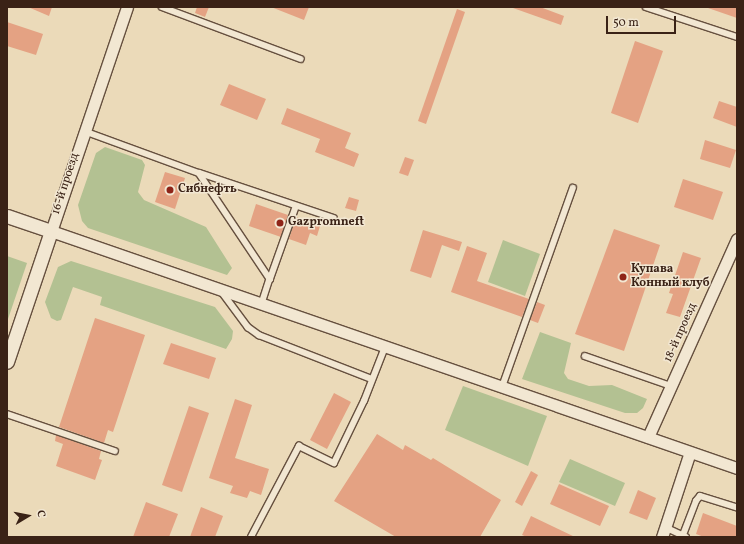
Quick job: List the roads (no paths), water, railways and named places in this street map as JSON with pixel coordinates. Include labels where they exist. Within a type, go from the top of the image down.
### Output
[{"type":"street","name":"16-й проезд","points":[[7,362],[127,7]]},
{"type":"street","points":[[7,216],[737,468]]},
{"type":"street","name":"18-й проезд","points":[[648,437],[737,239]]},
{"type":"street","points":[[664,532],[690,452]]},
{"type":"lane","points":[[162,7],[300,59]]},
{"type":"lane","points":[[646,7],[737,37]]},
{"type":"lane","points":[[84,131],[200,173],[334,218]]},
{"type":"lane","points":[[200,173],[270,279]]},
{"type":"lane","points":[[502,388],[574,188]]},
{"type":"lane","points":[[262,304],[296,206]]},
{"type":"lane","points":[[219,288],[248,327],[259,335],[372,379]]},
{"type":"lane","points":[[251,537],[299,446],[334,463],[385,347]]},
{"type":"lane","points":[[585,356],[671,386]]},
{"type":"lane","points":[[7,414],[115,451]]},
{"type":"lane","points":[[664,532],[685,536],[696,501],[700,496],[737,507]]},
{"type":"place","name":"Сибнефть","points":[[170,190]]},
{"type":"place","name":"Gazpromneft","points":[[280,223]]},
{"type":"place","name":"Купава Конный клуб","points":[[623,277]]}]
